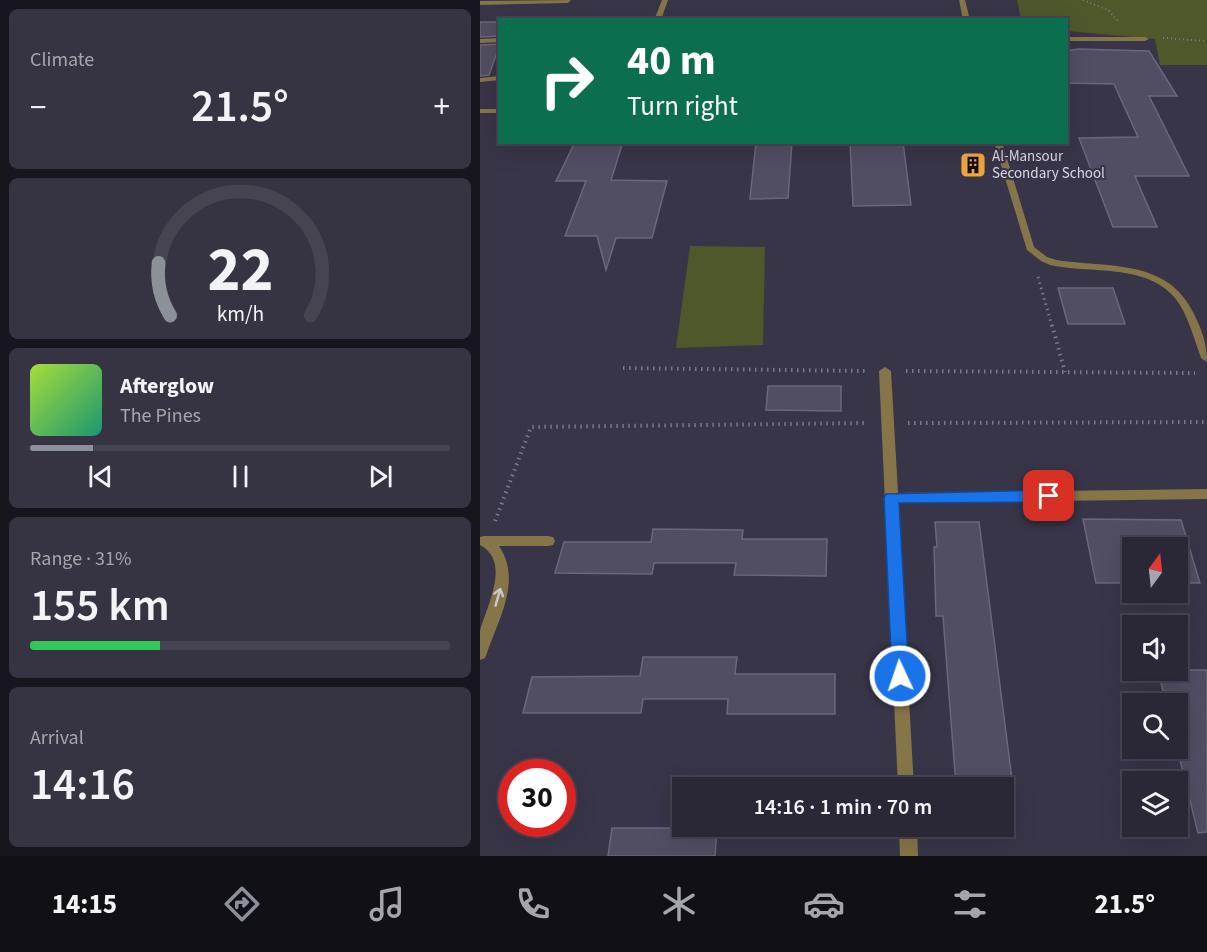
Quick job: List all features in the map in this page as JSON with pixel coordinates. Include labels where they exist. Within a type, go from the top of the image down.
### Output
[{"type":"street","points":[[658,18],[666,0]]},
{"type":"street","points":[[962,0],[966,18]]},
{"type":"street","points":[[480,3],[568,1]]},
{"type":"street","points":[[1068,39],[1145,39]]},
{"type":"street","points":[[480,41],[498,40]]},
{"type":"street","points":[[480,80],[498,78]]},
{"type":"street","points":[[480,111],[498,111]]},
{"type":"street","points":[[999,144],[1030,248],[1044,259],[1054,263],[1149,275],[1165,282],[1179,296],[1207,358]]},
{"type":"street","points":[[885,371],[905,777]]},
{"type":"street","points":[[891,498],[1207,494]]},
{"type":"street","points":[[484,541],[548,542]]},
{"type":"street","points":[[480,653],[500,591],[503,568],[497,554],[484,541]]},
{"type":"street","points":[[908,837],[909,856]]},
{"type":"path","points":[[1083,0],[1112,13],[1122,27]]},
{"type":"path","points":[[1030,248],[1065,372]]},
{"type":"path","points":[[623,368],[1195,373]]},
{"type":"path","points":[[484,541],[531,427],[1207,422]]},
{"type":"green space","points":[[1017,0],[1207,0],[1207,65],[1160,65],[1155,39],[1068,31],[1068,18],[1021,18]]},
{"type":"green space","points":[[690,246],[765,247],[763,345],[676,348]]},
{"type":"building","points":[[480,22],[498,22],[498,36],[480,37]]},
{"type":"building","points":[[498,44],[489,75],[480,76],[480,45]]},
{"type":"building","points":[[1068,51],[1149,51],[1177,96],[1149,96],[1189,176],[1135,176],[1157,227],[1113,227],[1079,138],[1138,137],[1114,84],[1068,83]]},
{"type":"building","points":[[574,144],[622,144],[611,180],[667,181],[652,238],[616,238],[606,270],[597,236],[565,236],[586,181],[556,181]]},
{"type":"building","points":[[756,144],[792,144],[788,198],[750,199]]},
{"type":"building","points":[[850,144],[903,144],[911,205],[853,206]]},
{"type":"building","points":[[1058,288],[1113,288],[1125,324],[1068,324]]},
{"type":"building","points":[[768,386],[841,386],[841,411],[766,410]]},
{"type":"building","points":[[1083,519],[1181,520],[1186,537],[1122,537],[1122,583],[1096,583]]},
{"type":"building","points":[[935,522],[979,522],[1012,777],[955,777],[943,616],[936,616],[934,547],[937,547]]},
{"type":"building","points":[[653,529],[743,530],[742,539],[827,539],[826,576],[734,575],[736,563],[654,563],[652,574],[555,573],[564,542],[651,542]]},
{"type":"building","points":[[1188,543],[1200,583],[1188,583]]},
{"type":"building","points":[[643,657],[737,657],[735,674],[835,674],[835,714],[727,714],[728,699],[643,699],[641,713],[523,713],[532,677],[640,676]]},
{"type":"building","points":[[1188,670],[1207,670],[1207,832],[1198,833],[1188,793],[1188,771],[1183,771],[1180,759],[1188,759],[1188,693],[1163,693],[1161,681],[1188,681]]},
{"type":"building","points":[[612,828],[672,828],[672,837],[716,837],[715,856],[608,856]]},
{"type":"place","name":"Al-Mansour Secondary School","points":[[973,165]]},
{"type":"route","points":[[900,676],[891,498],[1049,496]]}]
